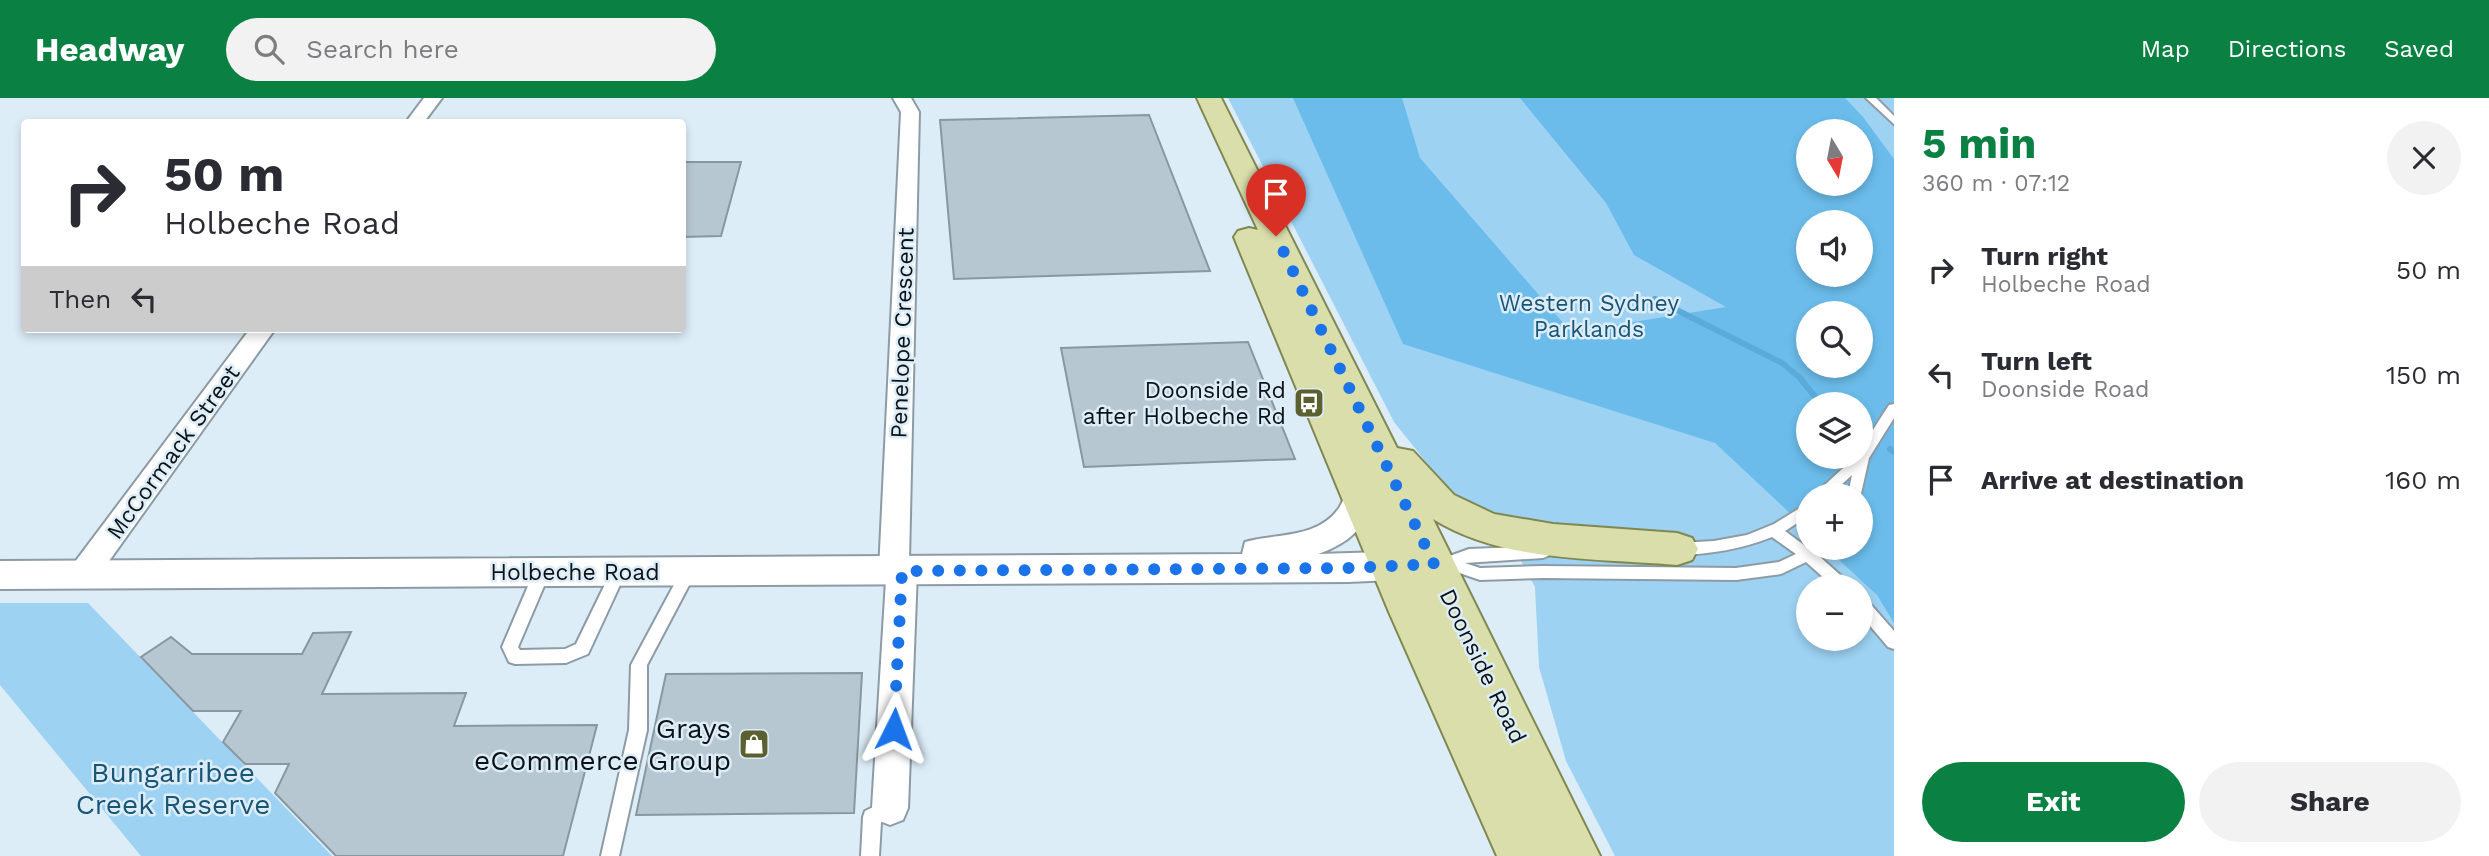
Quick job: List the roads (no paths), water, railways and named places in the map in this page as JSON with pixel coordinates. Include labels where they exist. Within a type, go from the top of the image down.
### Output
[{"type":"main road","name":"Doonside Road","points":[[1187,98],[1361,496],[1425,565],[1574,856]]},
{"type":"main road","name":"Doonside Road","points":[[1209,98],[1370,429],[1425,565],[1523,856]]},
{"type":"main road","points":[[1370,429],[1431,497],[1469,522],[1507,533],[1677,549]]},
{"type":"street","points":[[417,119],[433,98]]},
{"type":"street","name":"Penelope Crescent","points":[[890,808],[910,112],[902,98]]},
{"type":"street","name":"McCormack Street","points":[[83,574],[260,333]]},
{"type":"street","name":"Holbeche Road","points":[[1149,568],[1203,554],[1287,550],[1342,526],[1351,518],[1361,496]]},
{"type":"street","name":"Holbeche Road","points":[[0,575],[898,571],[1425,565]]},
{"type":"lane","points":[[1871,98],[1894,121]]},
{"type":"lane","points":[[1873,440],[1894,408]]},
{"type":"lane","points":[[1834,483],[1849,469]]},
{"type":"lane","points":[[1425,565],[1469,555],[1515,552],[1716,547],[1753,539],[1774,531],[1796,516]]},
{"type":"lane","points":[[1774,531],[1796,542]]},
{"type":"lane","points":[[1425,565],[1480,574],[1736,573],[1781,568],[1798,560]]},
{"type":"lane","points":[[1822,560],[1833,574]]},
{"type":"lane","points":[[542,572],[510,648],[516,657],[566,656],[582,649],[618,572]]},
{"type":"lane","points":[[610,856],[638,730],[639,665],[688,572]]},
{"type":"lane","points":[[1873,618],[1894,642]]},
{"type":"lane","points":[[870,856],[872,817],[890,808]]},
{"type":"waterway","points":[[1655,299],[1782,363],[1811,392]]},
{"type":"waterway","points":[[1890,449],[1894,452]]},
{"type":"place","name":"Doonside Rd after Holbeche Rd","points":[[1309,403]]},
{"type":"place","name":"Grays eCommerce Group","points":[[754,744]]},
{"type":"park label","name":"Western Sydney Parklands","points":[[1589,316]]},
{"type":"park label","name":"Bungarribee Creek Reserve","points":[[173,788]]}]
